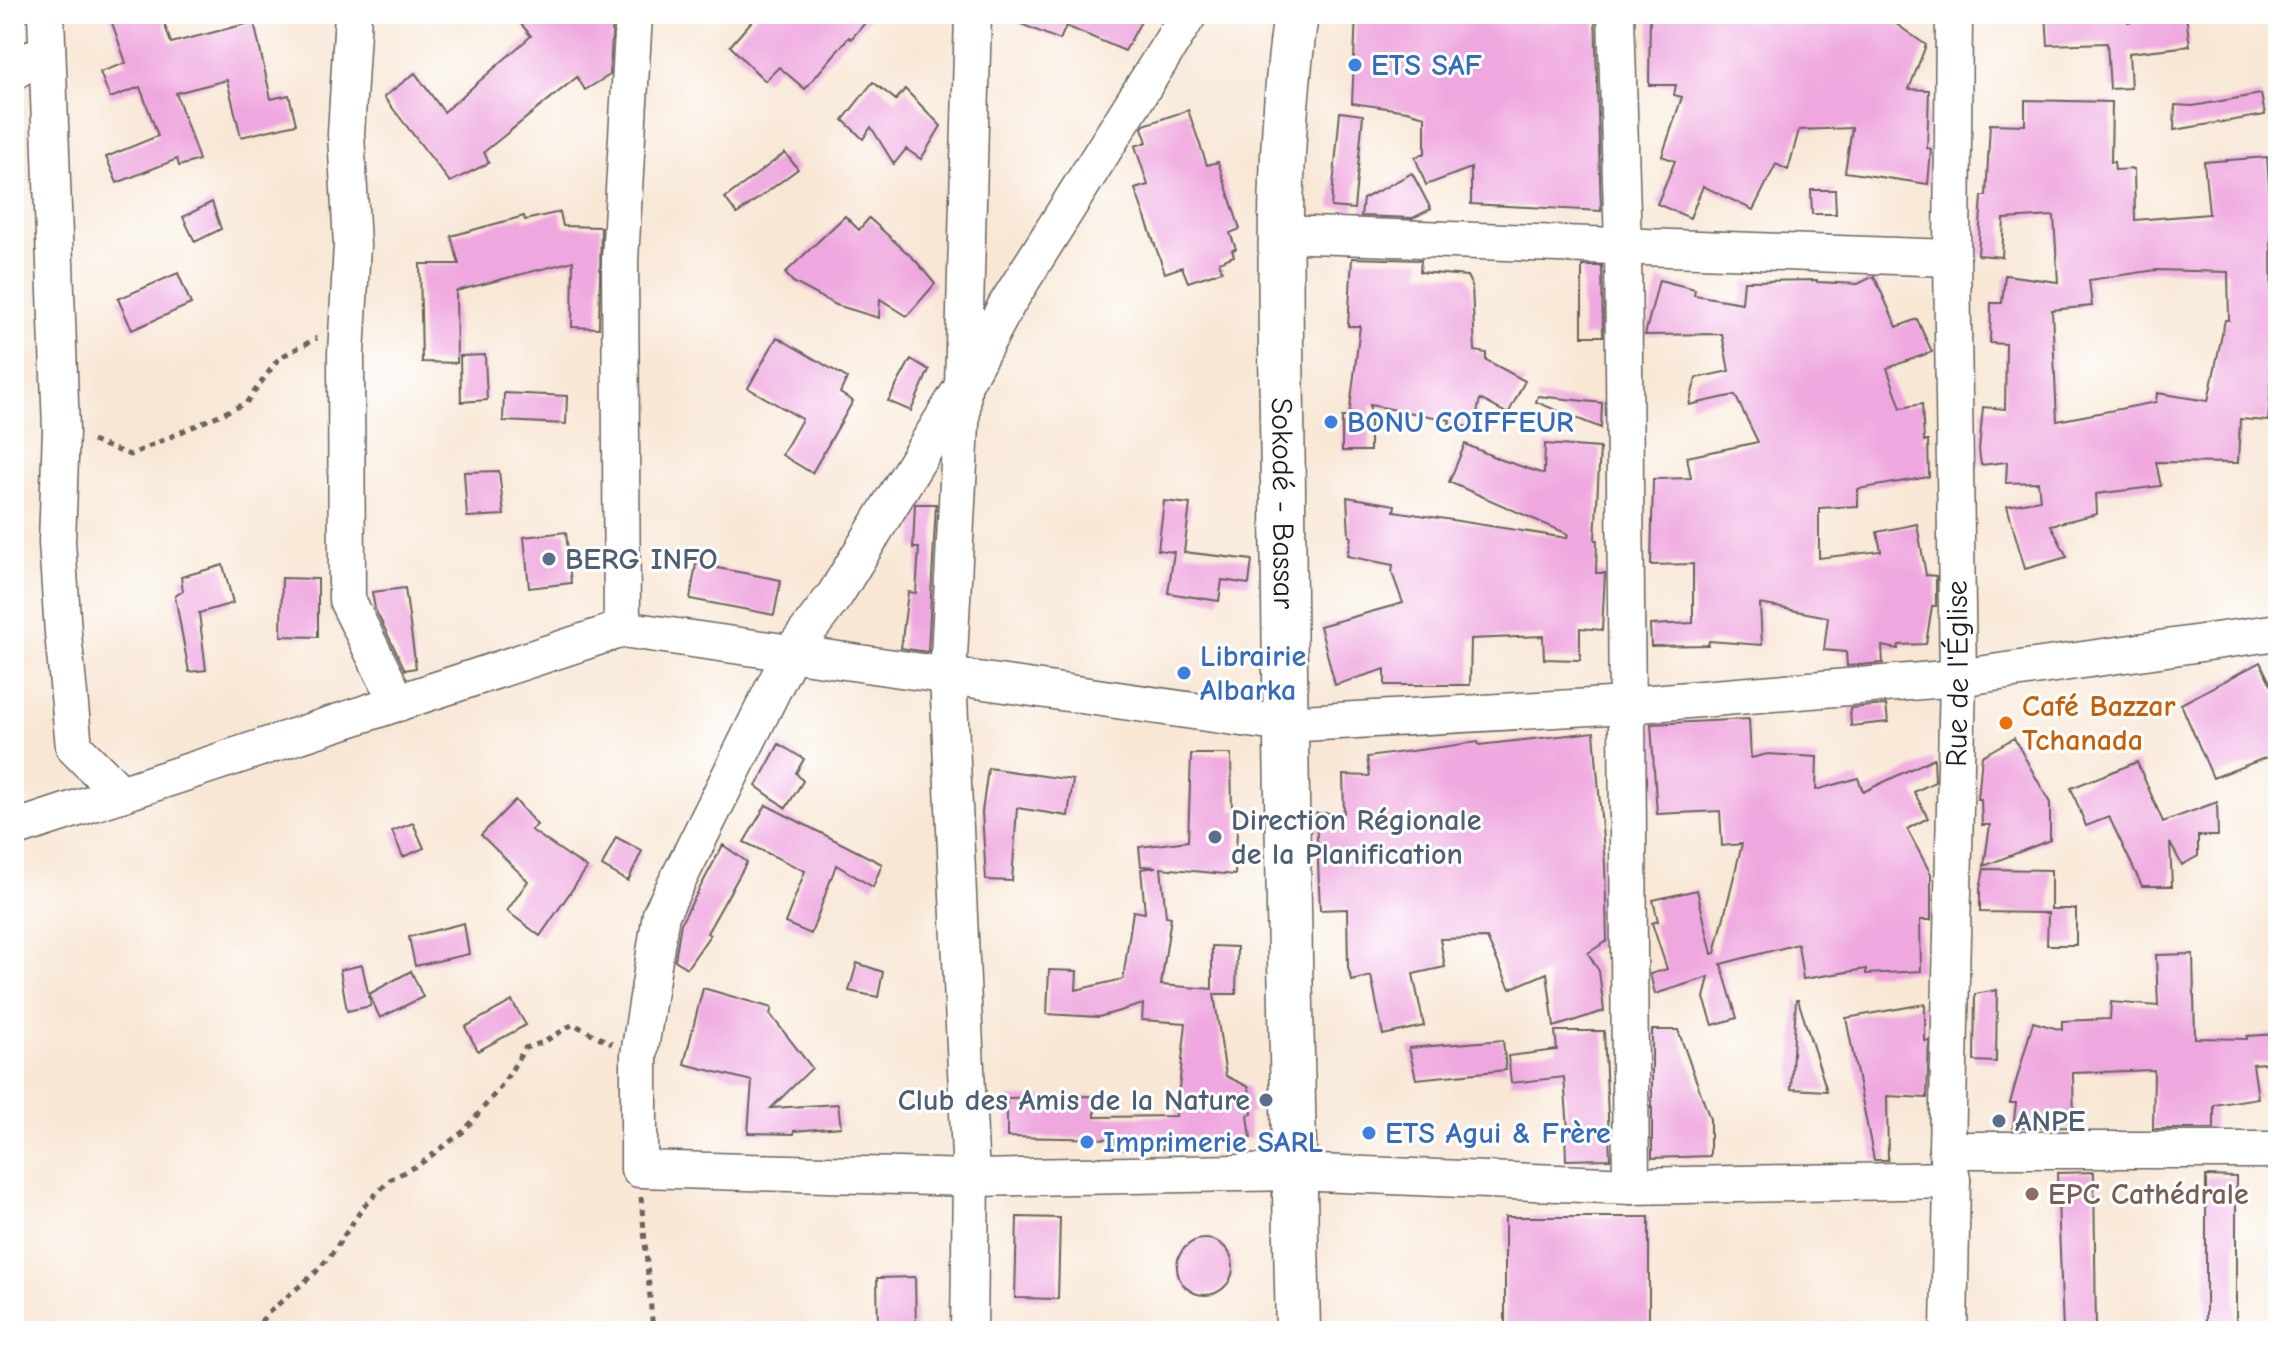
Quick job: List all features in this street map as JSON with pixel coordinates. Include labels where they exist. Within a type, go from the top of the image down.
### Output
[{"type":"main road","name":"Sokodé - Bassar","points":[[1296,14],[1285,115],[1281,234],[1284,724],[1298,1331]]},
{"type":"street","points":[[46,14],[61,430],[57,542],[74,747],[121,794]]},
{"type":"street","points":[[353,14],[346,134],[352,245],[346,354],[347,600],[398,703]]},
{"type":"street","points":[[622,629],[620,260],[634,14]]},
{"type":"street","points":[[969,1331],[971,1178],[948,676],[963,386],[973,14]]},
{"type":"street","points":[[1189,14],[1007,304],[963,386],[835,595],[791,653],[661,914],[639,1055],[639,1169],[971,1178],[1294,1172],[1631,1186],[1949,1165],[2278,1150]]},
{"type":"street","points":[[1616,14],[1623,246],[1631,1186]]},
{"type":"street","name":"Rue de l'Église","points":[[1949,1331],[1958,678],[1952,258],[1954,14]]},
{"type":"street","points":[[14,71],[47,50]]},
{"type":"street","points":[[1281,234],[1952,258]]},
{"type":"street","points":[[14,829],[622,629],[1284,724],[1627,705],[1958,678],[2278,632]]},
{"type":"path","points":[[61,430],[130,455],[246,403],[279,358],[329,332],[346,354]]},
{"type":"path","points":[[253,1331],[268,1313],[315,1273],[364,1206],[391,1179],[420,1164],[464,1131],[503,1084],[525,1048],[544,1042],[573,1024],[639,1055]]},
{"type":"path","points":[[639,1169],[653,1331]]},
{"type":"building","points":[[109,14],[161,14],[171,43],[254,22],[271,99],[289,95],[296,124],[241,137],[227,80],[176,93],[199,160],[179,166],[177,159],[117,183],[106,157],[158,136],[140,87],[110,98],[100,72],[126,63]]},
{"type":"building","points":[[513,14],[613,14],[610,75],[585,90],[577,77],[484,152],[489,163],[450,182],[384,97],[415,73],[444,112],[531,36]]},
{"type":"building","points":[[758,14],[873,14],[805,89],[779,67],[765,81],[730,46]]},
{"type":"building","points":[[1145,14],[1125,51],[1066,26],[1060,40],[999,15]]},
{"type":"building","points":[[1356,14],[1595,14],[1601,211],[1471,204],[1471,168],[1426,185],[1415,157],[1425,153],[1425,116],[1352,103]]},
{"type":"building","points":[[1650,14],[1882,14],[1926,45],[1909,89],[1929,90],[1927,148],[1931,149],[1928,184],[1845,172],[1852,128],[1799,130],[1788,170],[1776,164],[1753,210],[1703,186],[1690,218],[1657,204],[1675,161],[1662,156],[1682,97],[1674,95],[1676,85],[1649,85]]},
{"type":"building","points":[[2046,14],[2127,14],[2128,22],[2186,15],[2190,46],[2129,53],[2131,88],[2110,89],[2107,43],[2048,45]]},
{"type":"building","points":[[873,82],[896,100],[905,89],[941,126],[921,159],[906,149],[894,164],[871,127],[863,139],[843,120]]},
{"type":"building","points":[[2261,94],[2265,115],[2174,130],[2175,105],[2193,106]]},
{"type":"building","points":[[2025,100],[2112,102],[2111,162],[2114,162],[2115,170],[2134,169],[2135,220],[2209,214],[2204,162],[2267,157],[2271,212],[2272,373],[2268,421],[2240,419],[2238,463],[2156,462],[2161,486],[2096,494],[2097,514],[2051,525],[2067,557],[2025,569],[2007,506],[2040,500],[2038,482],[2006,483],[2007,462],[1981,465],[1979,450],[1983,407],[2005,409],[2006,344],[1990,343],[1991,303],[2002,303],[2005,275],[2058,282],[2054,216],[2004,219],[2002,257],[1978,255],[1982,196],[1986,196],[1990,124],[2025,125]],"holes":[[[2156,270],[2228,272],[2229,320],[2225,320],[2208,401],[2157,393],[2156,402],[2057,421],[2052,310],[2092,306],[2089,280]]]},
{"type":"building","points":[[1188,110],[1207,165],[1218,162],[1240,229],[1230,233],[1236,249],[1232,250],[1234,256],[1219,262],[1222,271],[1188,282],[1182,267],[1165,273],[1135,189],[1148,185],[1135,146],[1147,142],[1142,128],[1144,125]]},
{"type":"building","points":[[1340,112],[1363,115],[1354,209],[1331,207]]},
{"type":"building","points":[[785,153],[798,169],[737,214],[725,198]]},
{"type":"building","points":[[1412,173],[1431,209],[1413,218],[1361,216],[1363,199]]},
{"type":"building","points":[[1811,190],[1835,190],[1836,214],[1812,214]]},
{"type":"building","points":[[212,202],[221,229],[195,242],[183,217]]},
{"type":"building","points":[[560,212],[563,226],[601,227],[599,328],[572,327],[573,261],[456,291],[457,363],[422,362],[420,264],[459,264],[451,236],[524,216],[525,220]]},
{"type":"building","points":[[845,216],[859,230],[869,218],[916,261],[935,284],[907,316],[880,299],[879,318],[836,305],[793,282],[785,273]]},
{"type":"building","points":[[1352,258],[1421,260],[1420,272],[1467,276],[1472,286],[1475,351],[1486,353],[1486,360],[1525,381],[1508,414],[1480,399],[1474,428],[1449,423],[1450,420],[1370,405],[1370,451],[1342,451],[1342,417],[1349,417],[1360,326],[1348,326]]},
{"type":"building","points":[[1582,266],[1602,266],[1603,336],[1582,336]]},
{"type":"building","points":[[178,273],[191,304],[132,330],[118,299]]},
{"type":"building","points":[[1874,276],[1897,327],[1917,319],[1932,352],[1887,368],[1901,408],[1922,404],[1924,441],[1928,441],[1929,477],[1858,489],[1858,506],[1819,508],[1819,558],[1881,551],[1877,532],[1917,524],[1926,575],[1936,576],[1936,606],[1932,606],[1926,644],[1899,645],[1898,649],[1882,646],[1883,663],[1847,666],[1846,652],[1824,650],[1828,617],[1760,604],[1762,645],[1709,641],[1708,645],[1651,646],[1650,625],[1693,623],[1693,564],[1651,565],[1653,479],[1691,478],[1687,457],[1758,442],[1735,395],[1689,405],[1696,378],[1729,371],[1722,334],[1645,335],[1659,280],[1695,289],[1694,295],[1742,303],[1744,281],[1817,280],[1858,284]]},
{"type":"building","points":[[777,337],[847,378],[840,393],[853,401],[812,473],[782,455],[802,419],[748,388]]},
{"type":"building","points":[[485,355],[487,400],[461,402],[460,356]]},
{"type":"building","points":[[911,359],[929,370],[911,411],[888,401]]},
{"type":"building","points":[[504,393],[567,396],[566,424],[503,421]]},
{"type":"building","points":[[1538,396],[1602,403],[1601,428],[1536,402]]},
{"type":"building","points":[[1465,444],[1544,474],[1545,444],[1600,448],[1595,540],[1596,573],[1605,573],[1602,630],[1580,628],[1580,660],[1544,659],[1543,636],[1471,639],[1470,685],[1385,685],[1385,669],[1335,685],[1320,626],[1403,603],[1392,573],[1393,565],[1347,556],[1351,537],[1347,497],[1395,505],[1394,511],[1567,538],[1568,534],[1449,482]]},
{"type":"building","points":[[499,471],[504,515],[467,517],[464,472]]},
{"type":"building","points":[[1164,501],[1190,504],[1184,552],[1252,560],[1249,584],[1222,580],[1219,601],[1168,593],[1174,552],[1158,550]]},
{"type":"building","points":[[915,504],[936,504],[928,652],[901,648],[908,592],[916,593],[919,548],[913,548]]},
{"type":"building","points":[[566,532],[571,583],[529,588],[524,537]]},
{"type":"building","points":[[696,564],[781,580],[774,615],[690,599]]},
{"type":"building","points":[[223,565],[233,603],[199,613],[206,670],[189,672],[175,596],[183,591],[181,577]]},
{"type":"building","points":[[282,578],[318,579],[318,637],[281,636]]},
{"type":"building","points":[[405,588],[416,668],[405,670],[375,609],[372,592]]},
{"type":"building","points":[[2260,662],[2278,699],[2278,753],[2213,778],[2181,704]]},
{"type":"building","points":[[1886,705],[1888,722],[1851,726],[1850,708]]},
{"type":"building","points":[[1749,719],[1751,758],[1768,754],[1817,757],[1816,790],[1858,778],[1863,792],[1934,758],[1935,782],[1914,792],[1928,818],[1907,829],[1931,874],[1931,920],[1920,920],[1921,971],[1866,974],[1866,969],[1803,979],[1798,944],[1721,964],[1737,1018],[1713,1025],[1704,998],[1709,977],[1655,994],[1650,974],[1667,969],[1652,923],[1658,921],[1653,900],[1697,890],[1712,954],[1715,953],[1742,844],[1722,846],[1720,811],[1657,814],[1651,724]]},
{"type":"building","points":[[1594,732],[1605,864],[1607,941],[1588,953],[1599,971],[1604,1011],[1554,1027],[1547,973],[1510,989],[1487,938],[1440,939],[1445,967],[1413,974],[1424,1026],[1383,1035],[1371,976],[1352,981],[1348,968],[1347,909],[1320,910],[1316,813],[1344,813],[1343,775],[1370,776],[1367,757],[1478,742],[1479,745]]},
{"type":"building","points":[[2014,738],[2050,803],[2050,840],[1984,866],[1990,825],[1982,825],[1981,799],[1978,799],[1982,756]]},
{"type":"building","points":[[779,744],[804,759],[796,773],[803,781],[786,808],[756,786]]},
{"type":"building","points":[[1191,754],[1231,754],[1232,811],[1238,811],[1235,875],[1161,868],[1166,916],[1171,917],[1161,985],[1212,989],[1212,946],[1237,947],[1236,994],[1214,994],[1226,1076],[1249,1087],[1251,1138],[1162,1143],[1163,1149],[1115,1150],[1115,1139],[1007,1137],[1007,1098],[1095,1096],[1095,1117],[1176,1116],[1186,1023],[1142,1020],[1143,1004],[1099,1017],[1047,1014],[1049,970],[1077,971],[1076,990],[1123,979],[1133,911],[1145,913],[1141,869],[1156,867],[1141,866],[1139,847],[1188,841]]},
{"type":"building","points":[[2137,762],[2163,822],[2217,802],[2218,836],[2198,836],[2198,856],[2182,865],[2170,843],[2172,886],[2142,886],[2109,817],[2086,826],[2071,788]]},
{"type":"building","points":[[988,768],[1073,780],[1068,816],[1017,808],[1012,881],[986,880],[982,812]]},
{"type":"building","points":[[515,800],[537,825],[531,830],[587,868],[540,936],[507,911],[528,881],[481,835]]},
{"type":"building","points":[[766,805],[882,864],[873,887],[836,865],[811,934],[785,923],[805,871],[744,842]]},
{"type":"building","points":[[413,823],[424,848],[403,857],[392,831]]},
{"type":"building","points":[[616,837],[642,851],[628,881],[602,866]]},
{"type":"building","points":[[723,845],[747,862],[707,933],[710,935],[687,968],[675,960],[681,923]]},
{"type":"building","points":[[1984,869],[2051,870],[2051,909],[2076,909],[2076,945],[2047,945],[2048,913],[1980,912]]},
{"type":"building","points":[[464,923],[469,954],[415,966],[409,937]]},
{"type":"building","points":[[2193,954],[2195,1038],[2247,1039],[2247,1036],[2278,1034],[2278,1062],[2253,1064],[2258,1098],[2214,1105],[2214,1129],[2153,1129],[2154,1070],[2073,1073],[2074,1127],[2013,1128],[2016,1103],[2010,1103],[2033,1022],[2062,1030],[2062,1021],[2110,1019],[2111,1002],[2158,1006],[2156,955]]},
{"type":"building","points":[[857,963],[883,972],[878,997],[849,991]]},
{"type":"building","points":[[362,965],[371,1006],[347,1011],[340,970]]},
{"type":"building","points":[[411,971],[423,997],[380,1018],[369,994]]},
{"type":"building","points":[[703,988],[772,1008],[770,1014],[812,1068],[771,1108],[838,1104],[841,1127],[794,1131],[794,1134],[748,1133],[752,1081],[684,1064]]},
{"type":"building","points":[[1997,990],[1996,1062],[1974,1061],[1975,994]]},
{"type":"building","points":[[1798,1000],[1827,1091],[1791,1089]]},
{"type":"building","points":[[512,1001],[526,1025],[478,1051],[465,1027]]},
{"type":"building","points":[[1925,1004],[1925,1041],[1929,1041],[1927,1098],[1887,1096],[1888,1160],[1874,1160],[1846,1018]]},
{"type":"building","points":[[1652,1030],[1678,1030],[1710,1119],[1710,1156],[1652,1158]]},
{"type":"building","points":[[1555,1031],[1604,1031],[1610,1159],[1566,1160],[1565,1130],[1568,1130],[1564,1077],[1511,1083],[1508,1056],[1557,1050]]},
{"type":"building","points":[[1503,1040],[1506,1070],[1416,1079],[1409,1048]]},
{"type":"building","points":[[2094,1172],[2096,1331],[2063,1331],[2057,1173]]},
{"type":"building","points":[[2206,1176],[2236,1177],[2236,1331],[2206,1331]]},
{"type":"building","points":[[1017,1217],[1060,1218],[1058,1299],[1015,1298]]},
{"type":"building","points":[[1505,1217],[1649,1217],[1649,1328],[1505,1328]]},
{"type":"building","points":[[1205,1239],[1224,1248],[1233,1267],[1224,1286],[1205,1295],[1186,1286],[1177,1267],[1186,1248]]},
{"type":"building","points":[[915,1277],[916,1331],[878,1331],[877,1278]]},
{"type":"place","name":"ETS SAF","points":[[1355,65]]},
{"type":"place","name":"BONU COIFFEUR","points":[[1331,422]]},
{"type":"place","name":"BERG INFO","points":[[549,559]]},
{"type":"place","name":"Librairie Albarka","points":[[1184,673]]},
{"type":"place","name":"Café Bazzar Tchanada","points":[[2006,723]]},
{"type":"place","name":"Direction Régionale de la Planification","points":[[1215,837]]},
{"type":"place","name":"Club des Amis de la Nature","points":[[1266,1100]]},
{"type":"place","name":"ANPE","points":[[1999,1121]]},
{"type":"place","name":"ETS Agui & Frère","points":[[1369,1133]]},
{"type":"place","name":"Imprimerie SARL","points":[[1087,1142]]},
{"type":"place","name":"EPC Cathédrale","points":[[2032,1194]]}]
